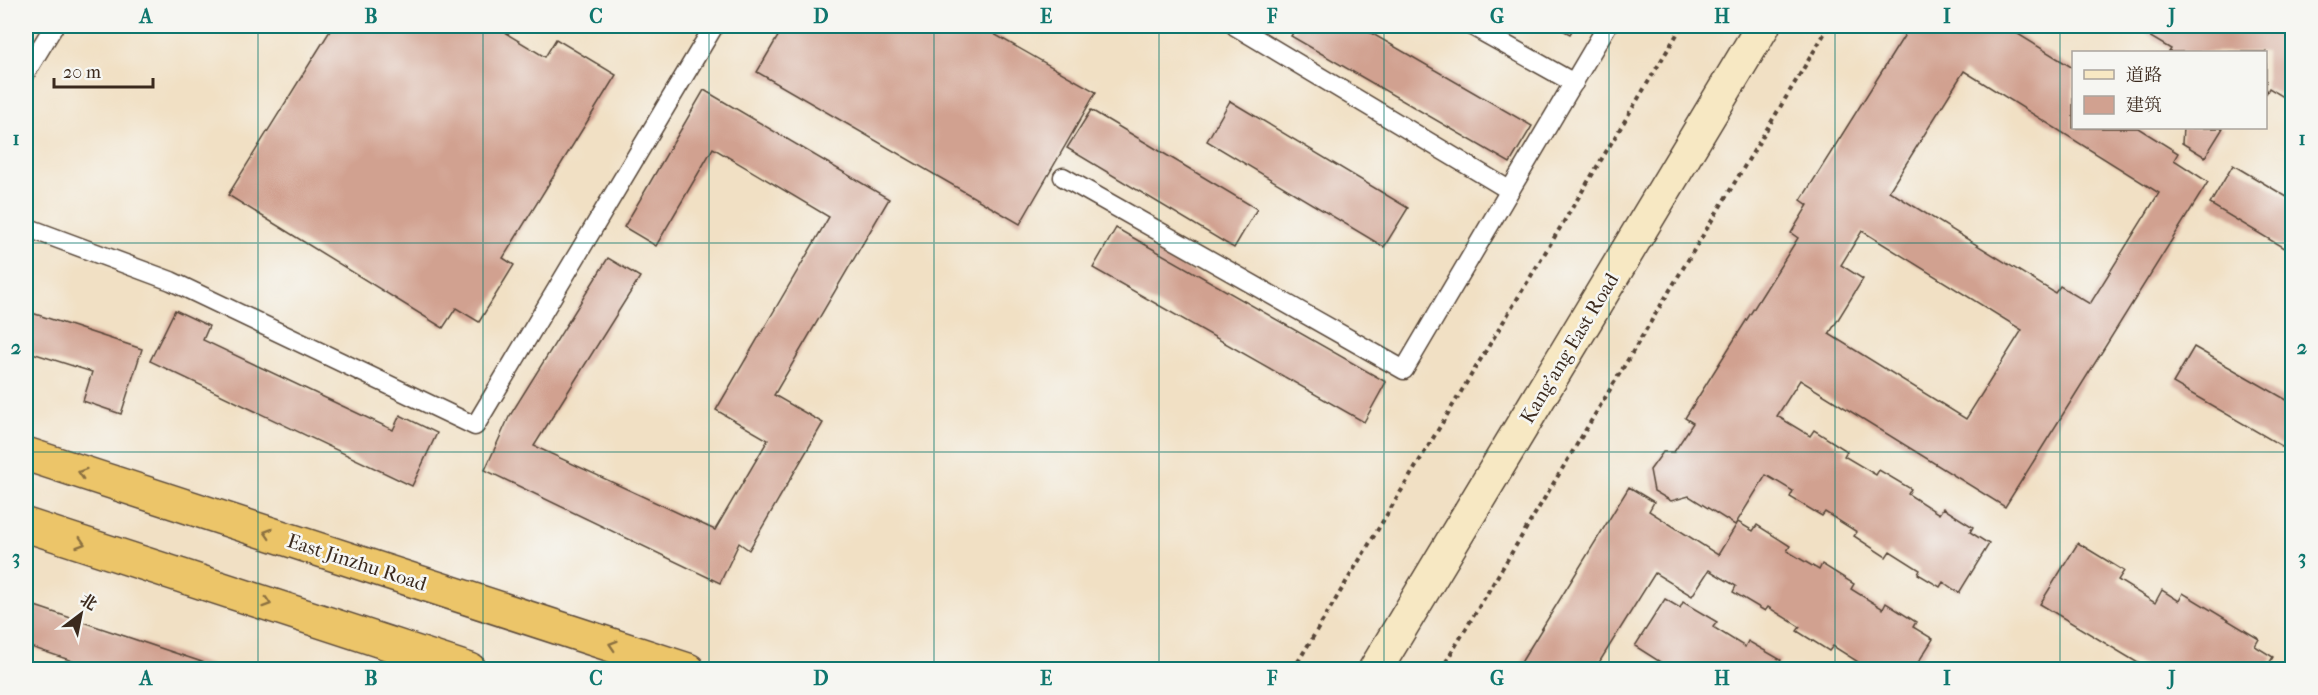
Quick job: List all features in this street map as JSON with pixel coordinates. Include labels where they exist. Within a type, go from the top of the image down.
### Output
[{"type":"highway","name":"East Jinzhu Road","points":[[26,454],[688,669]]},
{"type":"highway","points":[[26,525],[470,669]]},
{"type":"main road","name":"Kang'ang East Road","points":[[1375,669],[1763,26]]},
{"type":"lane","points":[[26,72],[54,26]]},
{"type":"lane","points":[[26,227],[171,281],[475,426],[714,26]]},
{"type":"lane","points":[[1235,26],[1509,190]]},
{"type":"lane","points":[[1472,26],[1574,83]]},
{"type":"lane","points":[[1064,177],[1404,370],[1607,26]]},
{"type":"path","points":[[1293,669],[1682,26]]},
{"type":"path","points":[[1441,669],[1829,26]]},
{"type":"building","points":[[333,26],[494,26],[545,57],[556,39],[616,75],[503,258],[514,265],[479,322],[456,308],[443,328],[228,195]]},
{"type":"building","points":[[784,26],[980,26],[1096,92],[1020,224],[757,72]]},
{"type":"building","points":[[1297,26],[1359,26],[1532,126],[1510,163],[1291,36]]},
{"type":"building","points":[[1555,26],[1575,26],[1570,34]]},
{"type":"building","points":[[1902,26],[2005,26],[2072,67],[2072,129],[2140,129],[2178,153],[2174,160],[2208,182],[2005,507],[1800,380],[1777,416],[1810,436],[1814,430],[1847,451],[1844,456],[1876,475],[1879,470],[1911,489],[1908,494],[1939,514],[1943,508],[1973,527],[1970,532],[1989,544],[1959,593],[1943,582],[1940,587],[1918,574],[1920,570],[1890,551],[1886,557],[1854,536],[1857,532],[1825,512],[1822,516],[1790,497],[1793,491],[1766,475],[1735,525],[1689,496],[1671,501],[1654,491],[1650,470],[1663,452],[1674,452],[1693,423],[1685,418],[1798,238],[1791,233],[1808,205],[1801,200],[1904,36]],"holes":[[[1964,71],[2159,193],[2090,304],[2060,286],[2055,293],[1889,191]],[[1862,231],[2022,330],[1966,419],[1829,334],[1863,279],[1841,265]]]},
{"type":"building","points":[[2132,26],[2281,26],[2287,29],[2292,26],[2292,102],[2269,88],[2267,92],[2267,51],[2170,51],[2171,49]]},
{"type":"building","points":[[704,90],[889,199],[774,395],[823,423],[749,550],[739,543],[720,583],[485,470],[509,417],[608,258],[640,277],[534,446],[715,530],[768,440],[716,410],[829,217],[713,148],[656,246],[624,227]]},
{"type":"building","points":[[1230,101],[1408,208],[1384,247],[1207,141]]},
{"type":"building","points":[[1091,110],[1257,209],[1234,248],[1067,148]]},
{"type":"building","points":[[2183,129],[2222,129],[2205,157],[2182,143]]},
{"type":"building","points":[[2233,165],[2292,200],[2292,253],[2210,204]]},
{"type":"building","points":[[1116,228],[1386,382],[1364,422],[1093,268]]},
{"type":"building","points":[[175,310],[209,326],[203,340],[393,430],[400,415],[437,433],[412,486],[150,361]]},
{"type":"building","points":[[26,311],[142,349],[121,414],[83,401],[92,372],[26,351]]},
{"type":"building","points":[[2194,347],[2292,403],[2292,452],[2173,383]]},
{"type":"building","points":[[1629,487],[1654,502],[1649,511],[1718,555],[1738,522],[1753,531],[1757,525],[1790,546],[1787,551],[1819,570],[1822,564],[1854,584],[1851,589],[1883,609],[1886,603],[1916,622],[1913,627],[1933,639],[1914,669],[1861,669],[1863,665],[1833,646],[1829,651],[1797,631],[1800,627],[1768,607],[1765,611],[1733,592],[1736,586],[1709,570],[1692,596],[1655,573],[1595,669],[1517,669]]},
{"type":"building","points":[[2078,543],[2124,571],[2118,580],[2155,603],[2162,590],[2179,601],[2183,593],[2259,639],[2255,646],[2273,657],[2267,667],[2271,669],[2148,669],[2040,604]]},
{"type":"building","points":[[1665,599],[1680,608],[1683,602],[1717,622],[1713,627],[1745,647],[1748,641],[1781,660],[1777,666],[1784,669],[1661,669],[1662,663],[1635,646]]},
{"type":"building","points":[[26,603],[223,669],[96,669],[31,647],[26,630]]}]
